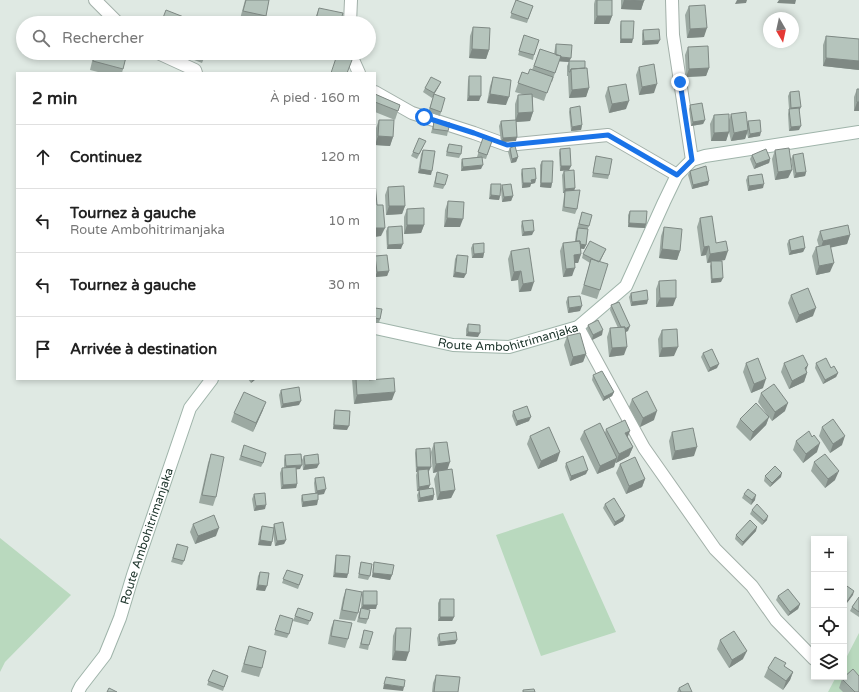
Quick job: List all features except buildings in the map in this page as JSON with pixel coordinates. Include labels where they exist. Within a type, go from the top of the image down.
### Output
[{"type":"street","points":[[95,0],[111,16]]},
{"type":"street","points":[[350,16],[351,0]]},
{"type":"street","points":[[672,0],[673,34],[692,160],[705,156],[859,132]]},
{"type":"street","points":[[173,60],[195,70],[196,72]]},
{"type":"street","points":[[353,60],[359,72]]},
{"type":"street","points":[[376,93],[412,113],[507,145],[608,135],[677,175]]},
{"type":"street","name":"Route Ambohitrimanjaka","points":[[376,328],[453,345],[509,347],[578,327],[626,286],[677,175],[692,160]]},
{"type":"street","points":[[578,327],[644,448],[715,549],[752,586],[776,620],[811,656]]},
{"type":"street","name":"Route Ambohitrimanjaka","points":[[78,692],[104,655],[120,618],[133,575],[190,408],[211,380]]},
{"type":"green space","points":[[563,513],[616,632],[541,656],[496,535]]},
{"type":"green space","points":[[0,538],[71,595],[5,662],[0,672]]},
{"type":"green space","points":[[859,633],[859,692],[828,692],[834,680],[847,680],[847,656]]},
{"type":"route","points":[[424,117],[507,145],[608,135],[677,175],[692,160],[680,82]]}]
